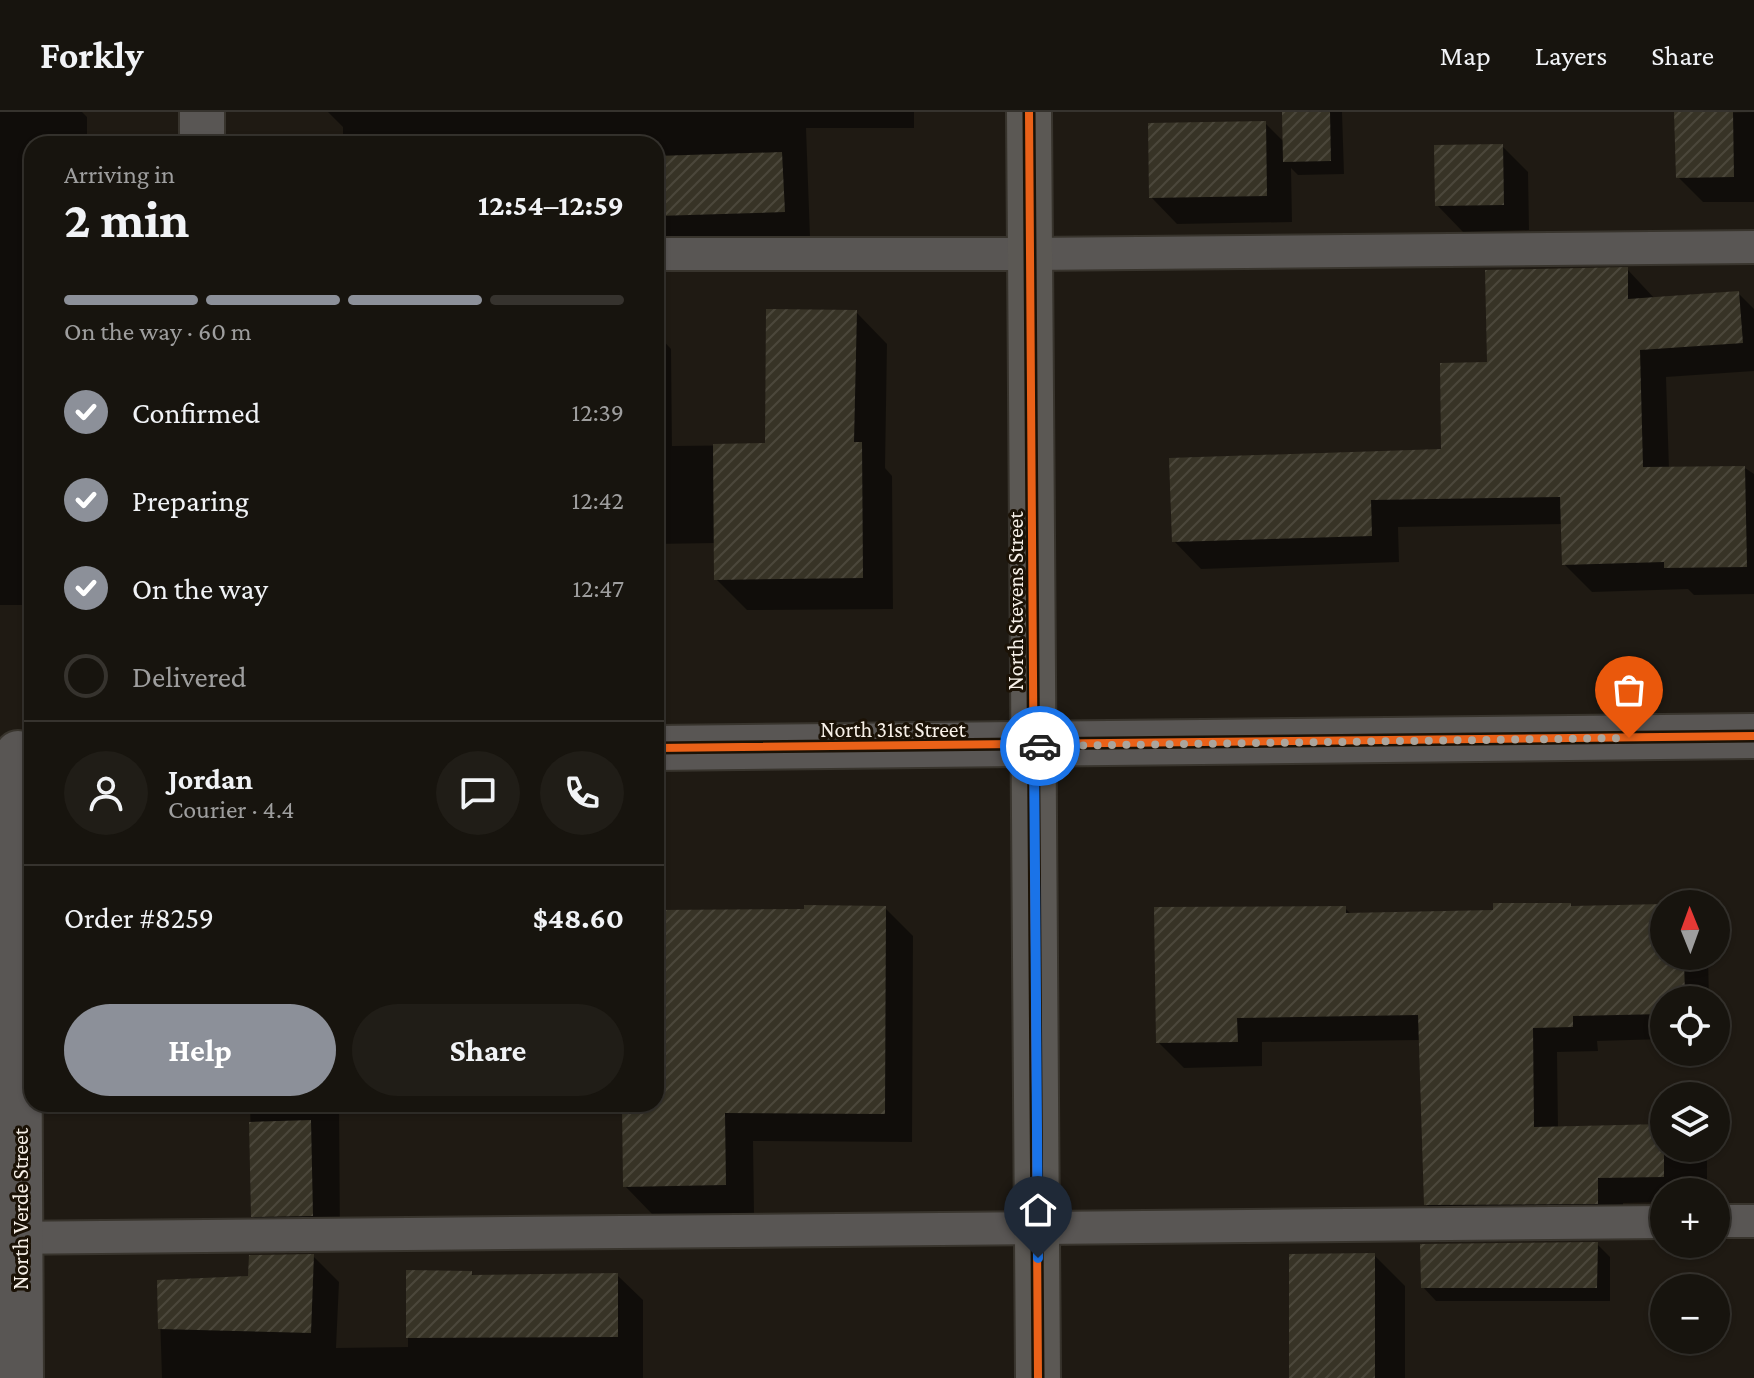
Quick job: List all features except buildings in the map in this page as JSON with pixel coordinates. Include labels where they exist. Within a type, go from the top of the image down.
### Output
[{"type":"street","points":[[202,112],[202,136]]},
{"type":"street","name":"North Stevens Street","points":[[1029,112],[1038,1378]]},
{"type":"street","name":"North 31st Street","points":[[664,748],[1754,736]]},
{"type":"street","name":"North Verde Street","points":[[17,753],[10,1238],[21,1378]]},
{"type":"lane","points":[[664,254],[1754,247]]},
{"type":"lane","points":[[1730,1221],[1754,1221]]},
{"type":"lane","points":[[10,1238],[1650,1222]]},
{"type":"cycle path","points":[[1029,112],[1038,1378]]},
{"type":"cycle path","points":[[664,748],[1754,736]]},
{"type":"way so far","points":[[1040,746],[1629,738]]},
{"type":"route","points":[[1038,1258],[1034,746],[1040,746]]}]
